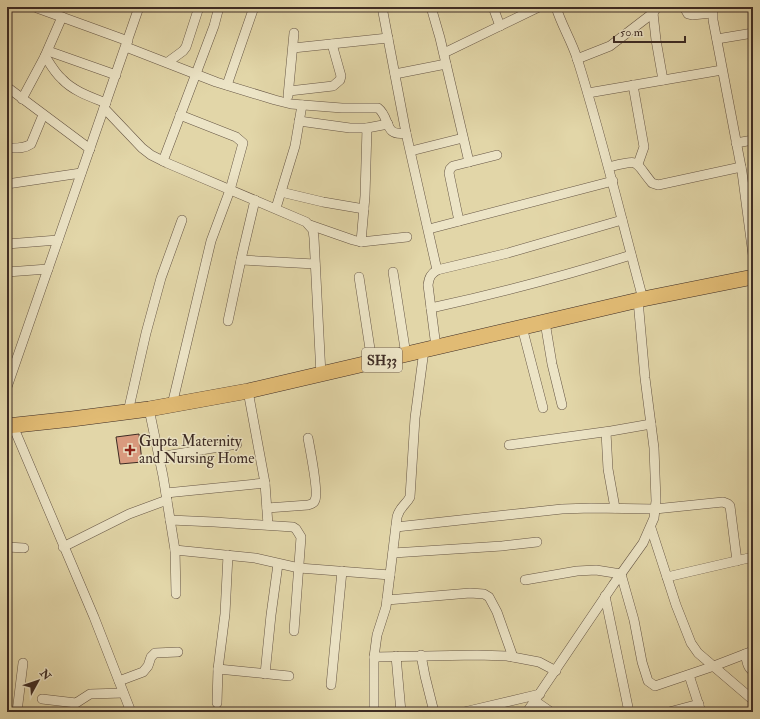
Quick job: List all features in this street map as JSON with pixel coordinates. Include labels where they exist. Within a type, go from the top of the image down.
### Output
[{"type":"main road","name":"SH33","points":[[10,426],[149,409],[248,391],[641,300],[753,277]]},
{"type":"street","points":[[7,387],[139,7]]},
{"type":"street","points":[[168,62],[186,47],[199,7]]},
{"type":"street","points":[[163,161],[214,26],[219,7]]},
{"type":"street","points":[[228,85],[254,7]]},
{"type":"street","points":[[382,7],[406,133],[429,229],[437,270]]},
{"type":"street","points":[[431,7],[444,53],[469,162]]},
{"type":"street","points":[[493,7],[500,26]]},
{"type":"street","points":[[444,53],[538,7]]},
{"type":"street","points":[[528,712],[605,596],[643,543],[651,528],[655,509],[654,448],[645,378],[641,300],[613,181],[588,93],[577,59],[556,7]]},
{"type":"street","points":[[684,7],[688,14],[692,15],[712,10],[716,39],[736,143],[741,167],[749,188],[753,255]]},
{"type":"street","points":[[37,8],[62,17],[196,74],[288,103],[342,108],[378,108],[381,110],[391,130],[399,134],[406,133]]},
{"type":"street","points":[[577,59],[610,46],[655,10]]},
{"type":"street","points":[[655,10],[656,40],[663,80]]},
{"type":"street","points":[[22,98],[46,54],[62,17]]},
{"type":"street","points":[[288,103],[294,33]]},
{"type":"street","points":[[716,39],[753,33]]},
{"type":"street","points":[[293,48],[388,38]]},
{"type":"street","points":[[289,91],[333,86],[340,80],[342,76],[332,44]]},
{"type":"street","points":[[46,54],[116,75]]},
{"type":"street","points":[[46,54],[60,78],[74,89],[105,106],[142,148],[151,155],[230,190],[276,208],[310,225],[353,240],[361,242],[408,237]]},
{"type":"street","points":[[395,74],[446,64]]},
{"type":"street","points":[[588,93],[722,70]]},
{"type":"street","points":[[633,85],[644,147],[638,164]]},
{"type":"street","points":[[7,87],[90,149]]},
{"type":"street","points":[[276,208],[295,146],[302,105]]},
{"type":"street","points":[[7,148],[20,148],[31,144],[43,115]]},
{"type":"street","points":[[172,405],[211,241],[230,190],[243,143],[236,137],[180,115]]},
{"type":"street","points":[[299,121],[350,128],[367,128],[388,124]]},
{"type":"street","points":[[361,242],[364,209],[367,128]]},
{"type":"street","points":[[411,151],[463,138]]},
{"type":"street","points":[[736,143],[753,140]]},
{"type":"street","points":[[459,222],[449,172],[450,169],[453,166],[497,154]]},
{"type":"street","points":[[609,167],[633,162],[638,164],[652,184],[658,185],[741,167]]},
{"type":"street","points":[[7,184],[81,173]]},
{"type":"street","points":[[429,229],[613,181]]},
{"type":"street","points":[[281,192],[323,202],[364,209]]},
{"type":"street","points":[[228,321],[240,260],[255,200]]},
{"type":"street","points":[[128,412],[161,278],[182,220]]},
{"type":"street","points":[[374,712],[374,656],[377,635],[386,607],[399,510],[410,497],[415,418],[430,349],[431,308],[428,285],[429,278],[432,273],[437,270],[508,253],[622,220]]},
{"type":"street","points":[[310,225],[313,230],[314,238],[321,375]]},
{"type":"street","points":[[7,244],[58,240]]},
{"type":"street","points":[[431,308],[575,273],[631,255]]},
{"type":"street","points":[[240,260],[315,264]]},
{"type":"street","points":[[7,272],[48,269]]},
{"type":"street","points":[[393,272],[406,355]]},
{"type":"street","points":[[359,278],[372,362]]},
{"type":"street","points":[[545,322],[552,364],[562,406]]},
{"type":"street","points":[[522,327],[543,408]]},
{"type":"street","points":[[248,391],[265,483],[268,525]]},
{"type":"street","points":[[149,409],[167,497],[175,550],[176,594]]},
{"type":"street","points":[[509,445],[606,432],[651,424]]},
{"type":"street","points":[[10,426],[94,617],[131,712]]},
{"type":"street","points":[[606,432],[608,469],[616,508]]},
{"type":"street","points":[[266,508],[308,505],[315,501],[316,491],[308,438]]},
{"type":"street","points":[[159,457],[237,444]]},
{"type":"street","points":[[63,547],[167,497],[265,483]]},
{"type":"street","points":[[396,527],[562,509],[655,509],[724,502],[730,506],[736,561]]},
{"type":"street","points":[[170,520],[293,527],[301,537],[294,631]]},
{"type":"street","points":[[651,528],[676,605],[691,643],[698,653],[753,700]]},
{"type":"street","points":[[393,553],[502,546],[537,542]]},
{"type":"street","points":[[7,547],[24,548]]},
{"type":"street","points":[[175,550],[255,558],[299,568],[390,575]]},
{"type":"street","points":[[217,704],[218,669],[225,614],[228,555]]},
{"type":"street","points":[[667,577],[753,557]]},
{"type":"street","points":[[265,674],[278,564]]},
{"type":"street","points":[[525,580],[590,570],[601,570],[621,574]]},
{"type":"street","points":[[331,685],[342,571]]},
{"type":"street","points":[[621,574],[634,620],[642,662],[648,680],[655,686],[749,653],[748,664],[750,669],[753,670]]},
{"type":"street","points":[[387,600],[470,593],[484,594],[488,597],[497,612],[513,657]]},
{"type":"street","points":[[605,596],[629,712]]},
{"type":"street","points":[[119,681],[143,672],[148,666],[151,656],[155,653],[178,652]]},
{"type":"street","points":[[422,655],[424,676],[434,712]]},
{"type":"street","points":[[374,656],[477,655],[513,657],[539,662],[556,671]]},
{"type":"street","points":[[396,656],[402,712]]},
{"type":"street","points":[[17,712],[23,664]]},
{"type":"street","points":[[218,669],[289,676]]},
{"type":"street","points":[[669,712],[700,708],[689,675]]},
{"type":"street","points":[[42,699],[76,702],[90,694],[124,693]]},
{"type":"street","points":[[464,712],[538,698]]},
{"type":"street","points":[[538,698],[551,712]]},
{"type":"building","points":[[139,434],[142,462],[120,464],[116,437]]},
{"type":"place","name":"Gupta Maternity and Nursing Home","points":[[130,450]]}]
